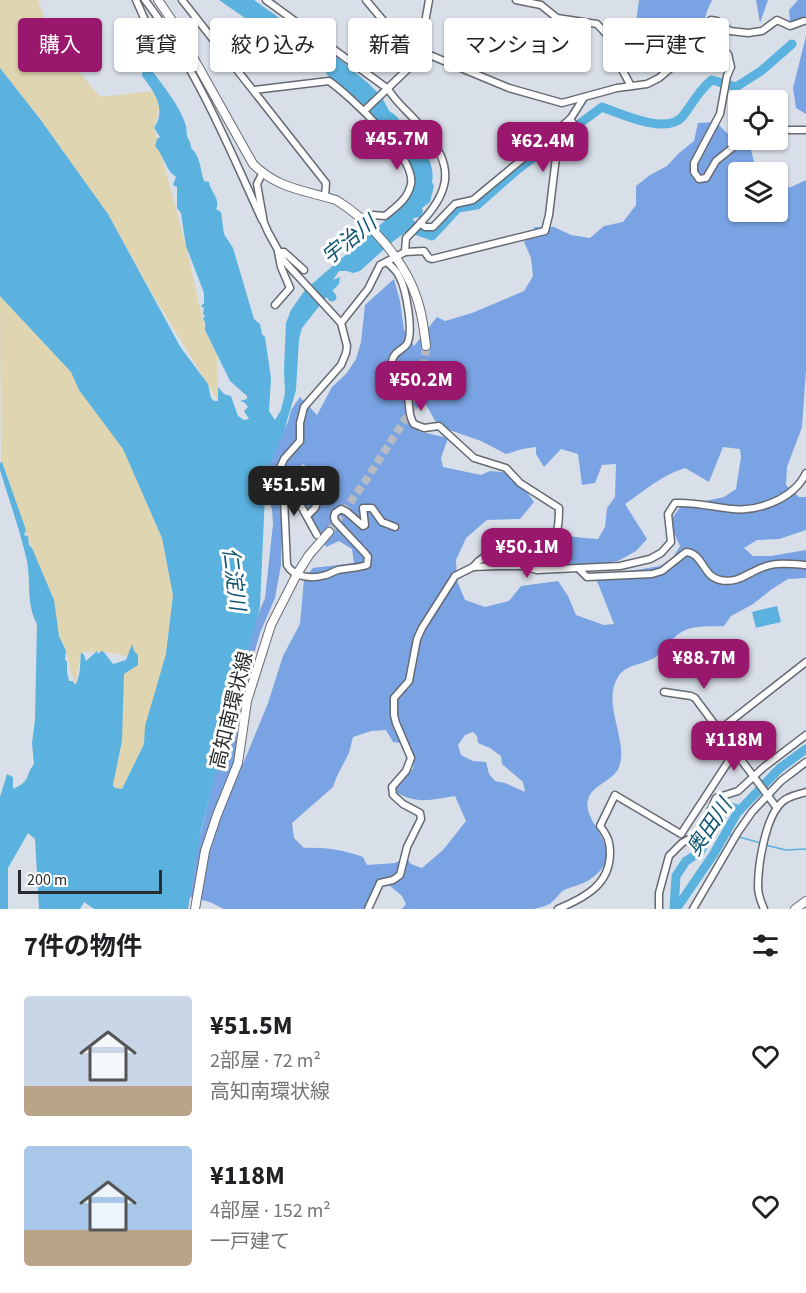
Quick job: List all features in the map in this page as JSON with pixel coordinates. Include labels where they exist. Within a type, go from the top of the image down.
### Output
[{"type":"main road","points":[[159,0],[238,140],[262,174],[286,186],[325,196],[344,205],[364,221],[410,282],[416,294],[423,318],[426,346]]},
{"type":"main road","name":"高知南環状線","points":[[195,909],[210,834],[238,763],[247,701],[271,625],[297,574],[309,555],[329,532]]},
{"type":"main road","points":[[795,909],[806,901]]},
{"type":"street","points":[[136,0],[144,18]]},
{"type":"street","points":[[145,0],[173,41],[210,107],[279,252],[293,272],[340,323],[347,346],[344,360],[304,407],[300,423],[300,441],[284,459],[275,479],[284,498],[287,565],[297,574],[312,578],[324,576],[335,570],[365,567],[368,564],[368,557],[365,553],[335,521],[337,511],[344,510],[363,526],[365,525],[363,508],[372,508],[382,522],[395,527]]},
{"type":"street","points":[[182,0],[326,183],[325,196]]},
{"type":"street","points":[[266,0],[387,90],[417,122],[436,147],[445,167],[445,183],[440,198],[406,238],[405,252]]},
{"type":"street","points":[[366,0],[381,18]]},
{"type":"street","points":[[426,18],[429,0]]},
{"type":"street","points":[[516,0],[541,5],[557,18],[597,24],[608,36],[612,51],[631,86]]},
{"type":"street","points":[[729,30],[762,32],[777,20],[790,26],[804,21]]},
{"type":"street","points":[[432,56],[509,88],[562,104],[631,86],[642,86],[659,78],[663,72]]},
{"type":"street","points":[[729,58],[731,67],[720,114],[694,163],[694,172],[699,179],[706,178],[716,161],[730,150]]},
{"type":"street","points":[[365,110],[404,72]]},
{"type":"street","points":[[254,90],[329,81],[365,110],[406,163],[412,182],[403,202],[385,216],[373,215],[364,221]]},
{"type":"street","points":[[420,224],[433,227],[455,204],[473,200],[570,119],[583,99]]},
{"type":"street","points":[[340,323],[368,289],[380,265],[391,257],[405,252],[424,251],[432,259],[545,231],[557,149],[577,129],[570,119]]},
{"type":"street","points":[[788,130],[806,130]]},
{"type":"street","points":[[262,174],[257,182],[264,223]]},
{"type":"street","points":[[279,252],[284,252],[304,270]]},
{"type":"street","points":[[274,305],[290,288],[281,267],[279,252]]},
{"type":"street","points":[[391,257],[408,301],[409,336],[407,344],[396,353],[392,363],[394,377],[408,399],[409,413],[414,424],[424,428],[439,426],[474,458],[506,468],[520,483],[559,508],[558,525],[552,542],[547,545],[503,549],[480,558],[473,567]]},
{"type":"street","points":[[368,909],[380,883],[393,880],[400,875],[407,847],[422,819],[420,813],[403,804],[393,795],[392,787],[406,771],[411,758],[396,723],[394,698],[409,681],[417,639],[455,576],[473,567],[523,566],[537,570],[579,569],[639,563],[661,553],[670,542],[668,514],[675,503],[684,502],[719,509],[752,509],[786,496],[806,473]]},
{"type":"street","points":[[279,487],[296,496],[317,535]]},
{"type":"street","points":[[307,516],[315,508],[319,498],[324,496],[324,492]]},
{"type":"street","points":[[579,569],[587,577],[652,574],[662,571],[686,552],[697,556],[708,574],[721,580],[743,578],[762,567],[773,564],[806,565]]},
{"type":"street","points":[[718,730],[806,662]]},
{"type":"street","points":[[664,693],[695,698],[777,808]]},
{"type":"street","points":[[659,909],[659,893],[669,856],[682,843],[700,833],[716,798],[738,791],[752,777],[806,735]]},
{"type":"street","points":[[559,909],[594,890],[603,879],[610,861],[610,842],[600,826],[615,795],[681,834],[734,753]]},
{"type":"street","points":[[693,909],[738,832],[756,808],[766,795],[806,762]]},
{"type":"street","points":[[764,909],[758,888],[759,868],[768,826],[784,800],[806,792]]},
{"type":"shaded area","points":[[639,0],[712,0],[705,18],[637,18]]},
{"type":"shaded area","points":[[756,0],[768,0],[760,23]]},
{"type":"shaded area","points":[[798,0],[806,0],[806,24],[801,25],[790,21],[789,10]]},
{"type":"shaded area","points":[[806,36],[806,114],[796,108],[793,88]]},
{"type":"shaded area","points":[[716,122],[728,134],[728,150],[751,150],[754,162],[728,162],[728,222],[788,222],[788,187],[806,180],[806,370],[802,427],[787,467],[786,485],[799,497],[806,497],[806,530],[779,539],[757,540],[744,548],[753,556],[771,556],[806,550],[806,578],[788,579],[753,604],[731,616],[724,626],[699,627],[681,632],[657,656],[626,669],[618,677],[612,699],[621,745],[619,767],[612,776],[594,790],[588,800],[591,819],[606,849],[606,859],[601,870],[589,880],[564,890],[547,905],[534,909],[402,909],[406,904],[402,896],[389,885],[379,887],[369,909],[224,909],[210,902],[190,897],[189,880],[219,759],[232,722],[236,691],[248,655],[252,628],[265,598],[273,524],[272,509],[266,494],[266,464],[288,422],[291,410],[300,397],[317,415],[332,387],[346,374],[356,359],[361,342],[365,305],[394,279],[404,330],[414,346],[437,317],[445,321],[452,319],[524,291],[533,276],[531,258],[524,242],[535,227],[554,227],[571,235],[590,238],[604,226],[623,222],[636,205],[636,186],[667,166],[694,141],[698,123]],"holes":[[[424,401],[438,426],[481,441],[506,454],[536,447],[536,454],[544,467],[561,449],[578,454],[582,485],[595,483],[602,465],[616,464],[615,497],[607,508],[605,527],[598,539],[550,535],[530,537],[519,540],[520,556],[562,567],[618,561],[636,551],[647,539],[625,504],[661,479],[685,468],[709,482],[723,447],[740,449],[736,489],[724,497],[681,506],[667,525],[680,546],[672,559],[660,566],[618,573],[597,581],[614,624],[604,625],[576,615],[568,596],[558,581],[521,586],[509,601],[485,607],[465,600],[457,581],[456,560],[466,538],[487,520],[520,519],[534,502],[513,473],[490,471],[481,475],[443,467],[441,458],[448,438],[418,431],[413,412]],[[303,464],[311,470],[311,494],[304,510],[320,531],[326,547],[339,541],[352,549],[354,563],[313,568],[304,579],[300,624],[283,656],[268,703],[243,764],[234,762],[240,702],[260,633],[275,598],[281,565],[282,508],[277,487]],[[386,730],[393,742],[410,744],[414,757],[413,769],[397,779],[397,793],[418,800],[455,796],[466,821],[443,850],[422,868],[411,864],[406,857],[395,863],[367,865],[363,857],[348,852],[304,848],[294,838],[292,823],[333,787],[349,753],[353,737],[371,731]],[[473,732],[477,736],[478,743],[501,756],[502,764],[523,782],[525,792],[495,781],[489,774],[486,762],[473,761],[461,755],[458,745],[465,735]]]},
{"type":"sand","points":[[0,0],[38,0],[45,18],[18,18],[18,72],[79,72],[100,97],[153,91],[160,105],[154,128],[186,246],[205,330],[217,356],[218,401],[156,300],[108,214],[40,119],[0,68]]},
{"type":"sand","points":[[0,296],[71,372],[123,449],[162,538],[173,595],[166,654],[143,745],[122,789],[115,788],[114,782],[124,674],[138,665],[139,659],[106,652],[81,652],[75,686],[64,644],[59,636],[52,596],[34,555],[1,462]]},
{"type":"water","points":[[219,0],[254,0],[279,18],[245,18]]},
{"type":"water","name":"仁淀川","points":[[336,58],[348,66],[348,72],[355,72],[382,97],[389,111],[398,118],[402,128],[408,134],[412,134],[424,150],[432,169],[434,186],[430,202],[422,208],[423,212],[420,217],[412,220],[415,225],[360,271],[353,273],[339,271],[333,280],[340,277],[339,284],[302,328],[299,339],[296,390],[284,431],[266,473],[260,606],[201,830],[188,909],[94,909],[84,902],[80,909],[39,909],[35,839],[28,833],[8,868],[8,909],[0,909],[0,797],[7,774],[13,777],[13,789],[25,781],[34,764],[32,743],[35,720],[37,624],[31,609],[27,561],[0,470],[0,463],[2,462],[26,530],[24,535],[28,536],[29,545],[54,600],[59,636],[66,651],[69,681],[73,681],[75,685],[77,681],[81,652],[86,661],[97,651],[98,654],[101,651],[104,652],[113,664],[126,660],[132,644],[138,655],[138,665],[124,674],[122,741],[113,785],[115,788],[122,789],[144,744],[145,726],[166,654],[173,595],[162,538],[123,449],[79,390],[71,372],[0,296],[0,68],[40,119],[108,214],[181,348],[208,384],[211,398],[218,401],[218,387],[224,394],[231,396],[238,416],[244,420],[249,419],[244,411],[248,407],[240,401],[247,399],[247,396],[230,381],[205,330],[204,308],[201,306],[204,303],[204,293],[186,246],[181,213],[177,208],[177,187],[173,185],[176,177],[169,170],[155,146],[160,137],[154,128],[158,121],[159,107],[151,88],[142,76],[143,72],[153,72],[180,111],[204,181],[209,182],[216,198],[216,209],[221,212],[224,234],[233,248],[254,319],[260,324],[265,337],[271,378],[269,411],[275,420],[281,410],[285,393],[286,323],[291,310],[305,290],[403,205],[414,183],[412,170],[398,149],[399,145],[392,137],[387,137],[386,131],[382,131],[352,96],[325,72],[336,72]]},
{"type":"water","points":[[777,606],[781,622],[756,628],[752,612]]},
{"type":"waterway","points":[[410,223],[418,231],[432,236],[458,208],[477,205],[517,170],[602,107],[655,124],[675,122],[682,117],[712,80],[736,87],[761,71],[792,44]]},
{"type":"waterway","points":[[324,287],[332,297]]},
{"type":"waterway","name":"奥田川","points":[[676,909],[713,855],[737,813],[780,768],[806,749]]},
{"type":"waterway","points":[[674,909],[676,876],[686,861],[700,852],[728,806],[740,810]]},
{"type":"waterway","name":"奥田川","points":[[725,834],[732,835]]},
{"type":"waterway","points":[[739,837],[761,843]]},
{"type":"waterway","points":[[765,845],[786,850],[806,849]]},
{"type":"tunnel","points":[[329,532],[415,404],[421,387],[426,346]]},
{"type":"water label","name":"宇治川","points":[[349,240]]}]
